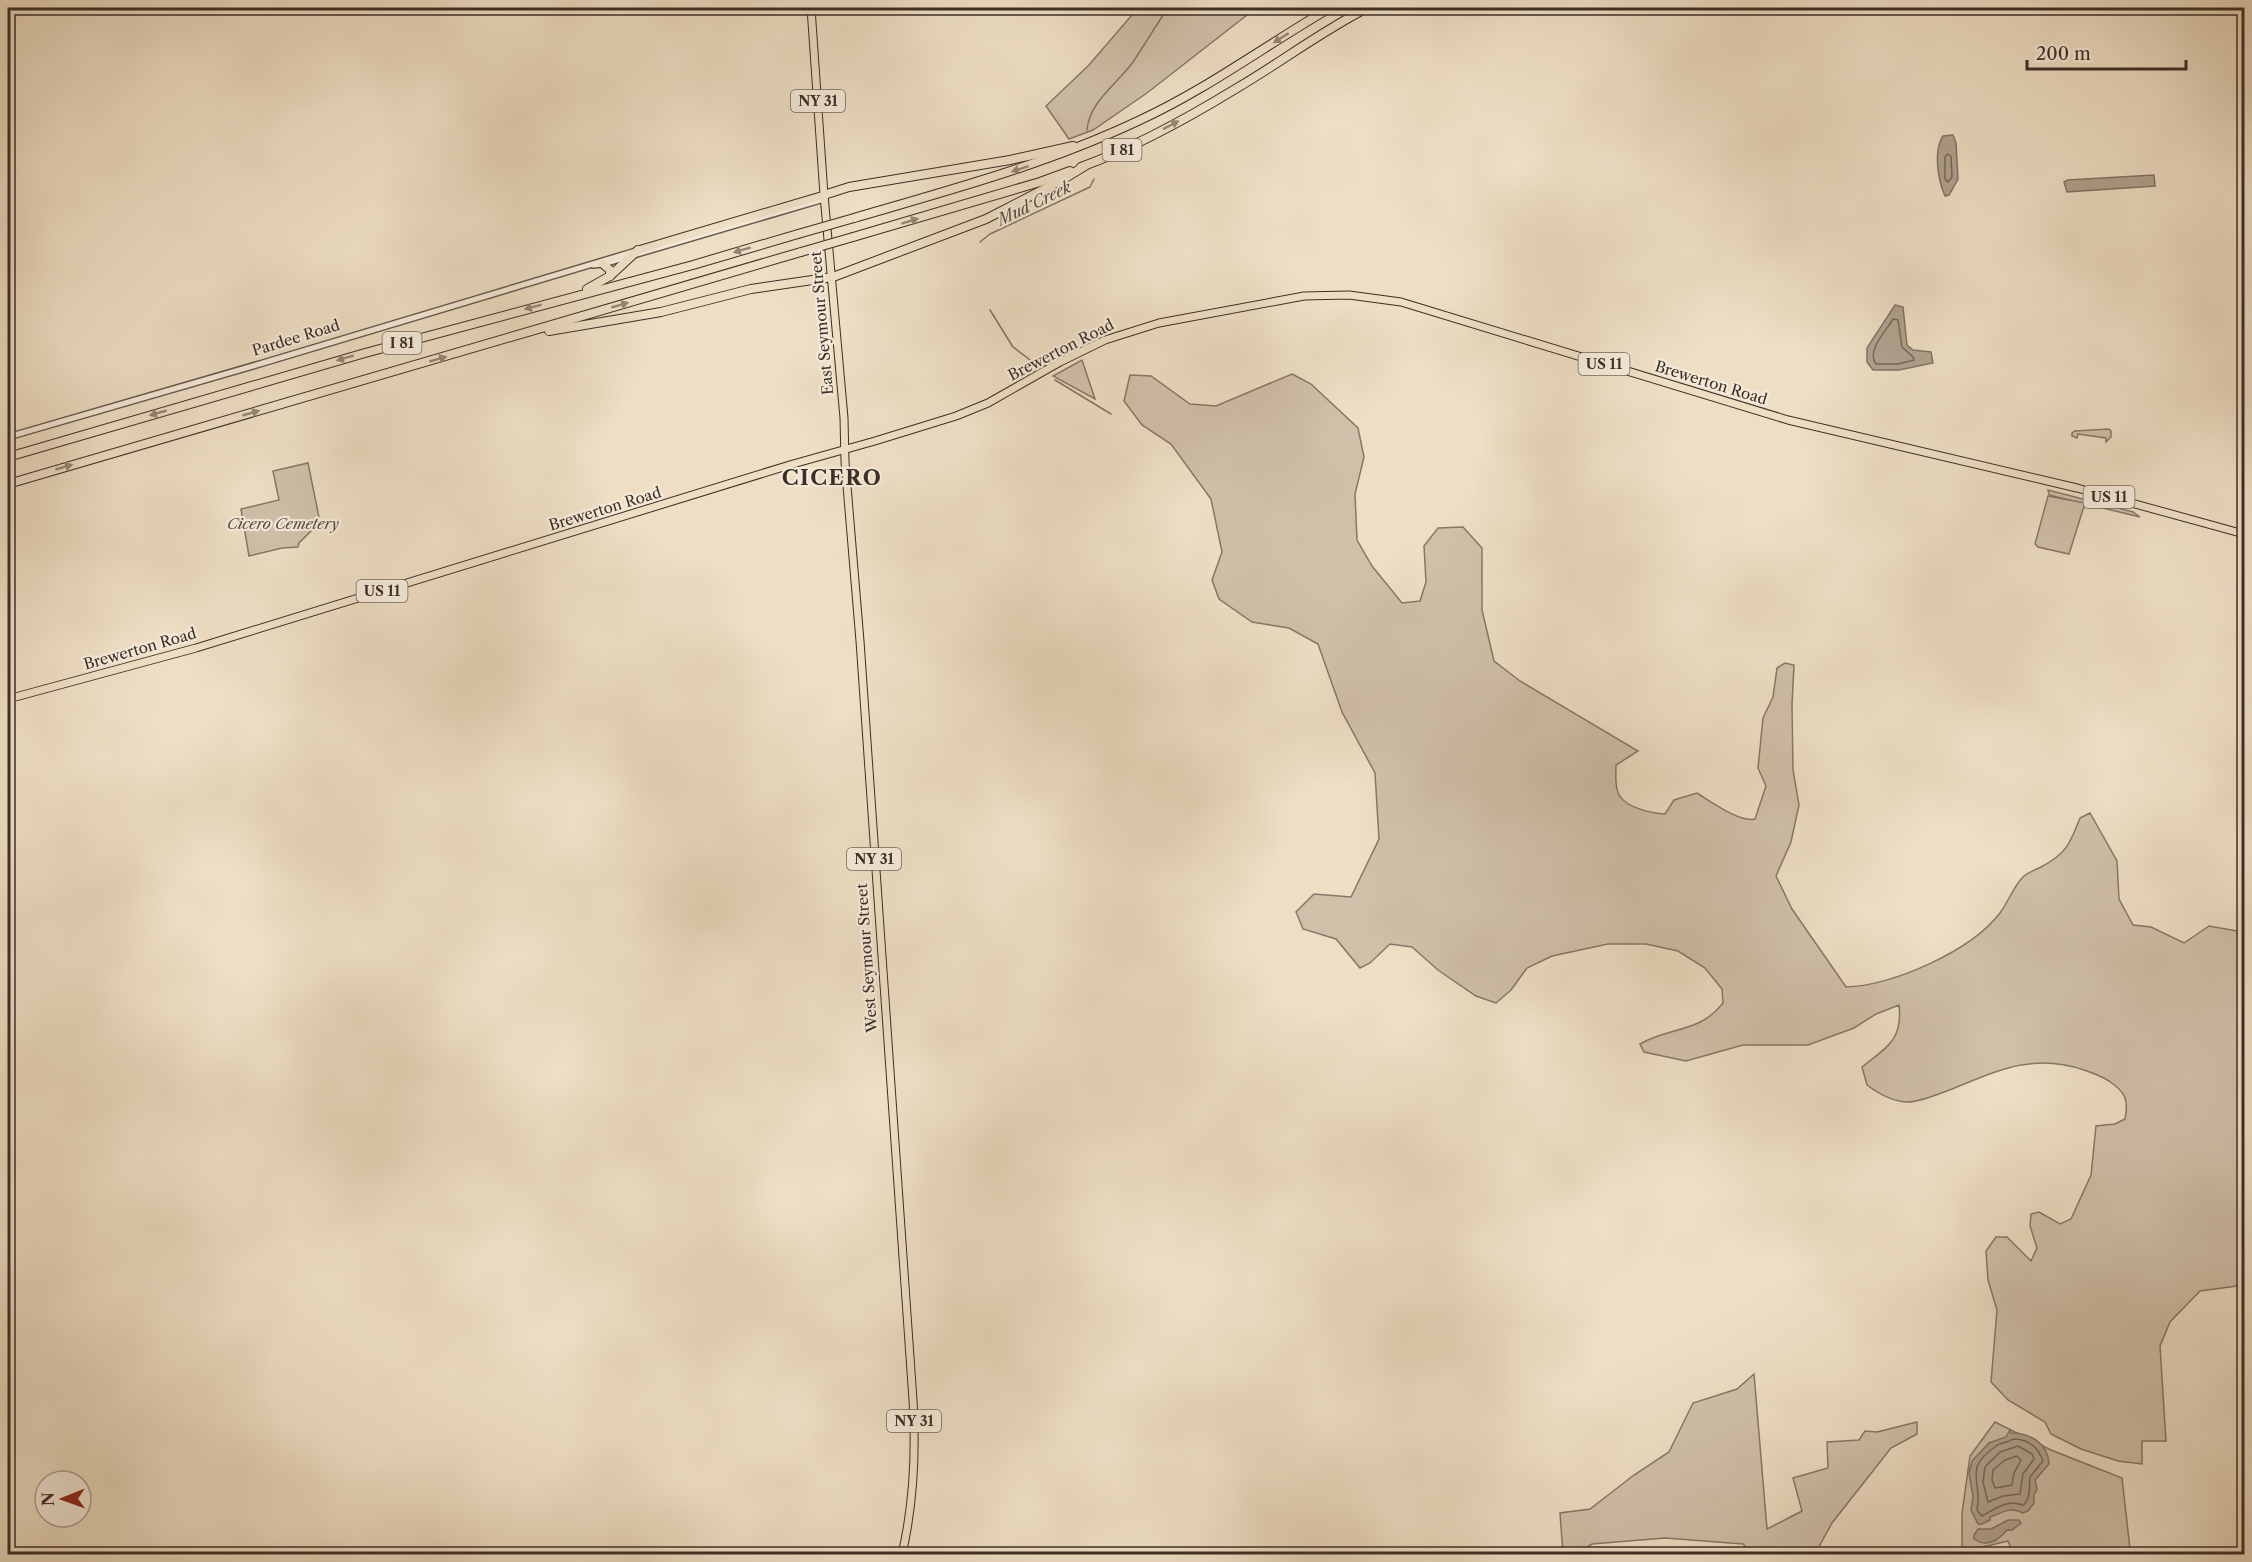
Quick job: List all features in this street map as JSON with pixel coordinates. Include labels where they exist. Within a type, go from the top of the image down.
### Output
[{"type":"highway","name":"I 81","points":[[8,457],[365,353],[798,234],[1018,170],[1140,121],[1176,102],[1330,8]]},
{"type":"highway","name":"I 81","points":[[8,484],[1040,182],[1117,153],[1186,118],[1367,8]]},
{"type":"highway","points":[[824,197],[849,187],[1010,160],[1095,141]]},
{"type":"highway","points":[[524,334],[661,312],[751,289],[833,277],[986,219],[1085,166]]},
{"type":"highway","points":[[562,299],[594,286],[610,276],[638,250]]},
{"type":"highway","points":[[603,264],[610,270],[610,276]]},
{"type":"main road","name":"NY 31","points":[[811,8],[824,197]]},
{"type":"main road","name":"Pardee Road","points":[[638,250],[824,197]]},
{"type":"main road","name":"East Seymour Street","points":[[824,197],[833,277],[845,449]]},
{"type":"main road","name":"Brewerton Road","points":[[8,699],[196,648],[956,416],[988,403],[1060,362],[1125,333],[1160,323],[1288,298],[1349,295],[1377,297],[1408,304],[1785,419],[2077,488],[2244,534]]},
{"type":"main road","name":"West Seymour Street","points":[[845,449],[916,1454],[910,1519],[902,1554]]},
{"type":"street","name":"Pardee Road","points":[[8,437],[593,265],[603,264],[824,197]]},
{"type":"street","name":"Pardee Road","points":[[593,265],[638,250]]},
{"type":"green space","points":[[1138,8],[1256,8],[1147,93],[1093,130],[1069,139],[1046,106],[1089,65]]},
{"type":"green space","points":[[1082,360],[1095,399],[1053,376]]},
{"type":"green space","points":[[1292,374],[1311,384],[1358,428],[1364,457],[1355,494],[1357,540],[1372,566],[1402,603],[1420,601],[1426,582],[1424,546],[1438,528],[1463,527],[1482,548],[1482,610],[1494,661],[1520,681],[1638,751],[1616,765],[1619,795],[1630,805],[1665,814],[1674,800],[1697,793],[1733,815],[1755,819],[1766,786],[1758,768],[1763,718],[1773,697],[1777,668],[1785,663],[1794,665],[1793,770],[1799,805],[1791,842],[1776,876],[1792,909],[1846,987],[1865,985],[1907,973],[1951,953],[1970,940],[2000,913],[2024,876],[2062,853],[2070,842],[2080,818],[2090,813],[2117,861],[2119,899],[2133,925],[2151,927],[2184,943],[2209,926],[2237,931],[2244,927],[2244,1178],[2240,1190],[2244,1190],[2244,1285],[2200,1291],[2170,1322],[2160,1346],[2166,1441],[2142,1441],[2142,1464],[2118,1461],[2081,1449],[2051,1434],[2045,1422],[2008,1400],[1991,1382],[1997,1310],[1988,1280],[1986,1251],[1996,1237],[2007,1237],[2031,1261],[2037,1248],[2030,1226],[2031,1214],[2039,1212],[2060,1224],[2071,1219],[2091,1175],[2096,1126],[2115,1124],[2125,1119],[2126,1101],[2119,1089],[2109,1081],[2091,1072],[2066,1065],[2032,1064],[2001,1070],[1918,1101],[1902,1102],[1881,1094],[1867,1085],[1862,1067],[1886,1048],[1896,1035],[1900,1017],[1899,1005],[1876,1014],[1854,1028],[1808,1045],[1743,1045],[1686,1061],[1644,1052],[1640,1044],[1694,1025],[1714,1013],[1723,1003],[1722,989],[1705,968],[1678,951],[1646,944],[1608,944],[1552,956],[1527,968],[1511,990],[1496,1003],[1476,996],[1438,970],[1412,947],[1390,944],[1370,963],[1360,968],[1336,939],[1303,929],[1296,912],[1314,894],[1351,897],[1379,839],[1375,773],[1342,712],[1318,644],[1289,628],[1252,622],[1219,599],[1212,580],[1222,552],[1211,499],[1171,444],[1142,425],[1124,401],[1130,375],[1151,376],[1190,404],[1216,406]]},
{"type":"green space","points":[[2109,429],[2111,437],[2106,442],[2106,438],[2078,434],[2077,438],[2072,436],[2075,431]]},
{"type":"green space","name":"Cicero Cemetery","points":[[308,463],[320,522],[299,543],[298,547],[282,548],[249,556],[241,509],[279,500],[273,471]]},
{"type":"green space","points":[[2048,490],[2133,512],[2140,517],[2049,495]]},
{"type":"green space","points":[[2048,496],[2085,503],[2069,554],[2038,547],[2035,544]]},
{"type":"green space","points":[[1754,1374],[1767,1529],[1802,1511],[1793,1478],[1828,1468],[1827,1442],[1859,1440],[1865,1431],[1877,1432],[1917,1422],[1917,1434],[1891,1448],[1832,1523],[1815,1554],[1753,1554],[1743,1544],[1665,1538],[1592,1544],[1576,1554],[1563,1554],[1560,1513],[1590,1509],[1634,1475],[1669,1452],[1693,1403],[1737,1389]]},
{"type":"green space","points":[[1995,1422],[2051,1450],[2122,1478],[2130,1549],[2108,1549],[2107,1554],[2013,1553],[2008,1541],[1962,1552],[1962,1513],[1970,1456]]},
{"type":"water","points":[[1953,135],[1956,143],[1958,179],[1949,195],[1945,196],[1940,182],[1938,149],[1943,136]]},
{"type":"water","points":[[2154,175],[2155,186],[2067,192],[2064,182],[2068,180]]},
{"type":"water","points":[[1895,305],[1903,307],[1907,345],[1913,350],[1931,352],[1933,363],[1899,370],[1873,370],[1867,362],[1867,348]]},
{"type":"water","points":[[2010,1430],[2011,1433],[2031,1437],[2042,1445],[2049,1464],[2035,1480],[2037,1489],[2034,1494],[2034,1503],[2028,1511],[2023,1513],[2014,1510],[2006,1511],[1978,1524],[1971,1510],[1973,1497],[1969,1473],[1972,1461],[1989,1443],[2006,1437]]},
{"type":"water","points":[[2008,1520],[2019,1520],[2021,1523],[2012,1530],[2007,1530],[1992,1542],[1983,1543],[1974,1539],[1978,1529],[1991,1529]]},
{"type":"waterway","name":"Mud Creek","points":[[1087,130],[1098,102],[1133,62],[1168,8]]},
{"type":"waterway","name":"Mud Creek","points":[[980,242],[990,234],[1090,187],[1094,179]]},
{"type":"waterway","name":"Mud Creek","points":[[990,310],[1013,347],[1034,363]]},
{"type":"waterway","name":"Mud Creek","points":[[1055,380],[1111,414]]},
{"type":"district","name":"CICERO","points":[[832,478]]}]
